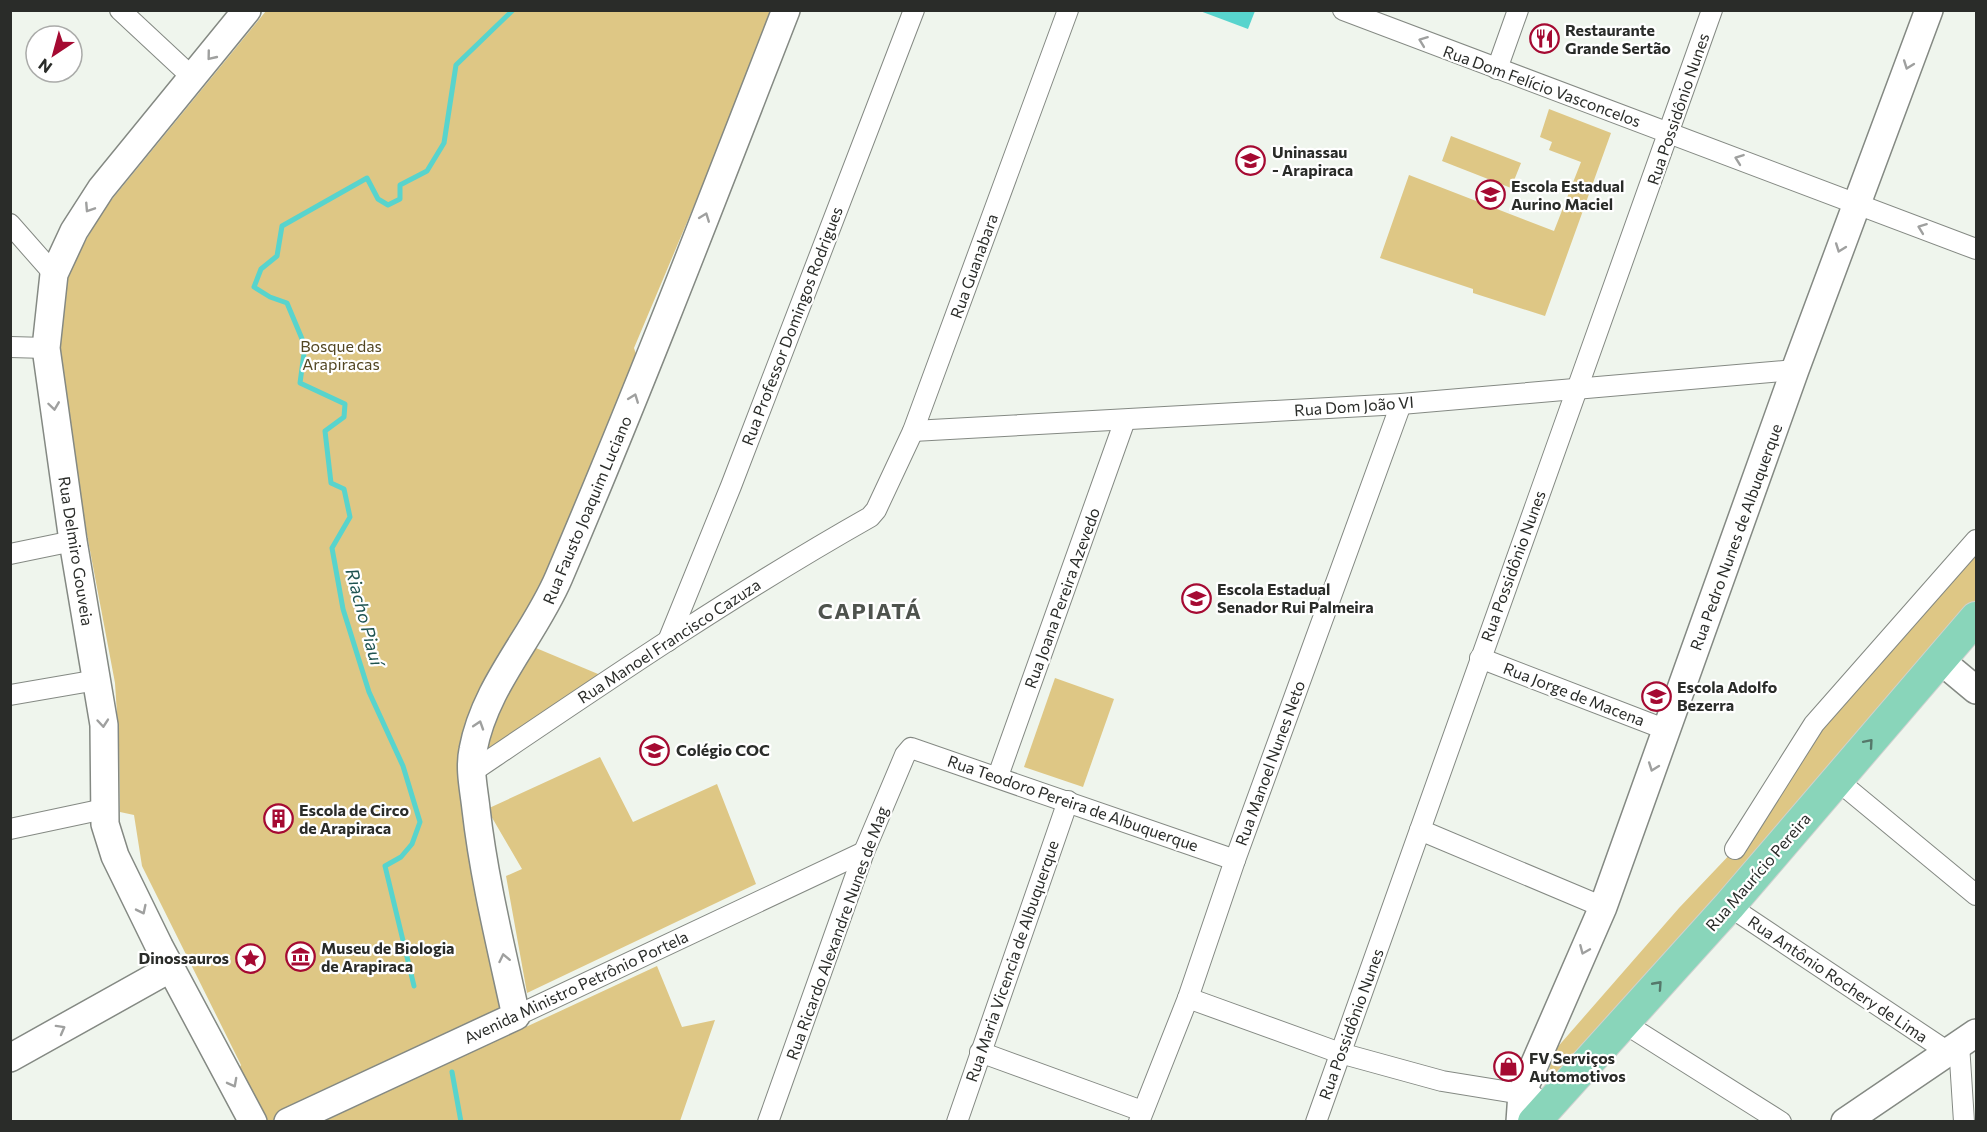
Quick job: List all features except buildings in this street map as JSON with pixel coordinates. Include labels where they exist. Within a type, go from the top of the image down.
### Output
[{"type":"main road","name":"Rua Maurício Pereira","points":[[1536,1105],[1624,1023],[1729,906],[1977,618]]},
{"type":"street","points":[[120,10],[193,78]]},
{"type":"street","name":"Rua Delmiro Gouveia","points":[[247,10],[101,189],[74,231],[54,274],[46,348],[73,541],[105,725],[105,824],[115,856],[171,968],[254,1122]]},
{"type":"street","name":"Rua Fausto Joaquim Luciano","points":[[516,1016],[481,852],[472,772],[472,752],[479,722],[498,684],[548,604],[628,414],[786,10]]},
{"type":"street","name":"Rua Professor Domingos Rodrigues","points":[[668,641],[731,486],[914,10]]},
{"type":"street","name":"Rua Guanabara","points":[[870,517],[913,431],[1068,10]]},
{"type":"street","name":"Rua Dom Felício Vasconcelos","points":[[1343,10],[1977,249]]},
{"type":"street","points":[[1497,69],[1518,10]]},
{"type":"street","name":"Rua Possidônio Nunes","points":[[1316,1122],[1480,658],[1670,134],[1712,10]]},
{"type":"street","name":"Rua Pedro Nunes de Albuquerque","points":[[1520,1122],[1536,1105],[1603,907],[1795,370],[1929,10]]},
{"type":"street","points":[[10,224],[54,274]]},
{"type":"street","points":[[10,347],[46,348]]},
{"type":"street","name":"Rua Dom João VI","points":[[913,431],[1401,404],[1795,370]]},
{"type":"street","name":"Rua Manoel Nunes Neto","points":[[1140,1116],[1188,998],[1235,860],[1401,404]]},
{"type":"street","name":"Rua Joana Pereira Azevedo","points":[[998,776],[1125,420]]},
{"type":"street","name":"Rua Manoel Francisco Cazuza","points":[[472,772],[799,556],[870,517]]},
{"type":"street","points":[[1735,849],[1814,724],[1977,540]]},
{"type":"street","points":[[10,554],[73,541]]},
{"type":"street","name":"Rua Jorge de Macena","points":[[1480,658],[1667,730]]},
{"type":"street","points":[[1940,660],[1977,690]]},
{"type":"street","points":[[10,695],[97,680]]},
{"type":"street","name":"Rua Teodoro Pereira de Albuquerque","points":[[911,748],[998,776],[1235,860]]},
{"type":"street","name":"Rua Ricardo Alexandre Nunes de Mag","points":[[770,1121],[864,852],[905,755],[911,748]]},
{"type":"street","points":[[1837,780],[1977,895]]},
{"type":"street","name":"Rua Maria Vicencia de Albuquerque","points":[[957,1122],[1068,801]]},
{"type":"street","points":[[10,829],[104,808]]},
{"type":"street","points":[[1420,830],[1603,907]]},
{"type":"street","name":"Avenida Ministro Petrônio Portela","points":[[288,1122],[864,852]]},
{"type":"street","name":"Rua Antônio Rochery de Lima","points":[[1729,906],[1961,1043],[1845,1122]]},
{"type":"street","points":[[10,1058],[171,968]]},
{"type":"street","points":[[1188,998],[1340,1053],[1536,1105]]},
{"type":"street","points":[[1624,1023],[1781,1122]]},
{"type":"street","points":[[1961,1043],[1964,1122]]},
{"type":"street","points":[[980,1053],[1140,1116]]},
{"type":"green space","name":"Bosque das Arapiracas","points":[[266,11],[776,11],[634,348],[638,360],[542,598],[465,739],[509,1012],[274,1121],[259,1121],[236,1075],[241,1065],[142,866],[134,815],[120,812],[115,683],[82,508],[58,344],[67,273],[104,209]]},
{"type":"green space","points":[[1549,109],[1611,133],[1545,316],[1473,293],[1473,289],[1380,258],[1409,175],[1554,231],[1581,162],[1549,150],[1552,142],[1540,137]]},
{"type":"green space","points":[[1451,136],[1521,163],[1511,188],[1442,161]]},
{"type":"green space","points":[[1976,540],[1976,618],[1541,1097],[1555,1050],[1679,908],[1735,849],[1814,724]]},
{"type":"green space","points":[[524,643],[610,679],[472,772]]},
{"type":"green space","points":[[1055,678],[1114,699],[1083,787],[1024,767]]},
{"type":"green space","points":[[600,757],[633,822],[717,784],[756,884],[527,993],[506,876],[522,869],[487,809]]},
{"type":"green space","points":[[657,966],[682,1027],[715,1020],[680,1121],[324,1121]]},
{"type":"water","points":[[1200,11],[1255,11],[1248,29]]},
{"type":"waterway","name":"Riacho Piauí","points":[[414,986],[385,866],[401,857],[412,844],[420,822],[403,766],[369,692],[343,609],[332,548],[350,517],[344,489],[331,483],[325,431],[344,417],[345,404],[300,383],[305,346],[287,303],[270,297],[254,287],[261,269],[277,256],[282,226],[367,178],[378,199],[388,205],[400,199],[400,185],[427,171],[444,143],[456,65],[513,10]]},
{"type":"waterway","name":"Riacho Piauí","points":[[452,1072],[461,1122]]},
{"type":"place","name":"Restaurante Grande Sertão","points":[[1544,39]]},
{"type":"place","name":"Uninassau - Arapiraca","points":[[1251,161]]},
{"type":"place","name":"Escola Estadual Aurino Maciel","points":[[1490,195]]},
{"type":"place","name":"Escola Estadual Senador Rui Palmeira","points":[[1196,598]]},
{"type":"place","name":"Escola Adolfo Bezerra","points":[[1656,696]]},
{"type":"place","name":"Colégio COC","points":[[655,750]]},
{"type":"place","name":"Escola de Circo de Arapiraca","points":[[278,819]]},
{"type":"place","name":"Museu de Biologia de Arapiraca","points":[[300,957]]},
{"type":"place","name":"Dinossauros","points":[[250,958]]},
{"type":"place","name":"FV Serviços Automotivos","points":[[1508,1067]]},
{"type":"district","name":"CAPIATÁ","points":[[870,611]]}]
